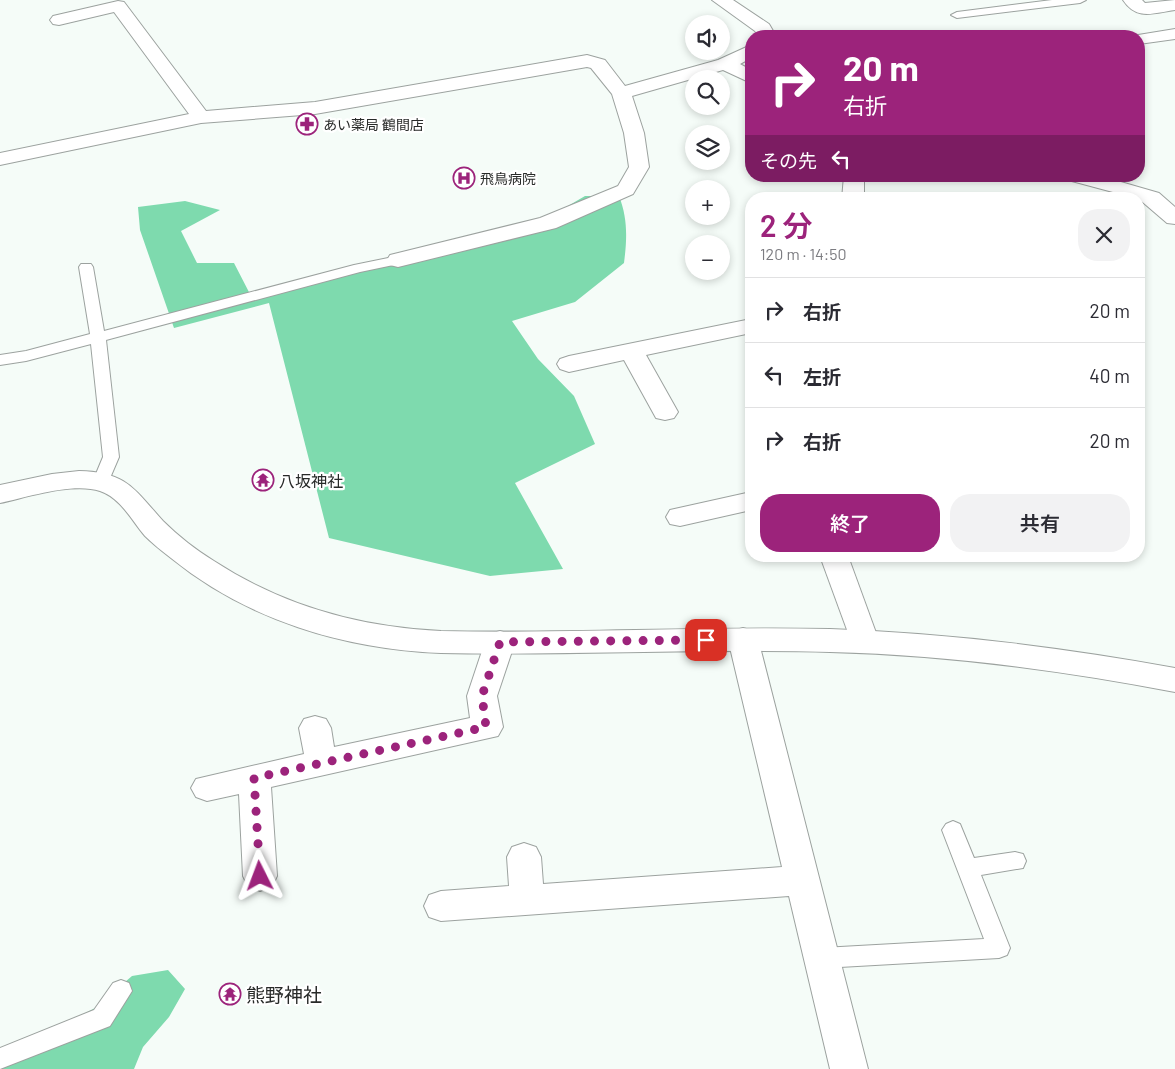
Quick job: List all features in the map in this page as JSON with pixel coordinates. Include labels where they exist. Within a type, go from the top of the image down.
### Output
[{"type":"street","points":[[721,0],[764,30]]},
{"type":"street","points":[[1132,0],[1141,9],[1175,5]]},
{"type":"street","points":[[59,20],[80,7],[118,6],[201,117]]},
{"type":"street","points":[[1145,38],[1175,34]]},
{"type":"street","points":[[621,93],[725,64],[745,54]]},
{"type":"street","points":[[0,159],[201,117],[316,108],[587,61],[598,64],[621,93],[634,133],[639,167],[626,190],[548,223],[398,260]]},
{"type":"street","points":[[725,64],[745,74]]},
{"type":"street","points":[[1096,182],[1133,192]]},
{"type":"street","points":[[1145,195],[1152,197],[1175,218]]},
{"type":"street","points":[[569,364],[745,327]]},
{"type":"street","points":[[631,351],[665,412]]},
{"type":"street","points":[[0,494],[73,480],[101,481],[120,488],[159,534],[235,587],[291,612],[352,632],[420,641],[743,639],[864,641],[964,647],[1175,680]]},
{"type":"street","points":[[680,517],[745,502]]},
{"type":"street","points":[[836,562],[864,641]]},
{"type":"street","points":[[743,639],[849,1069]]},
{"type":"street","points":[[207,788],[486,727],[482,696],[500,642]]},
{"type":"street","points":[[315,728],[321,763]]},
{"type":"street","points":[[254,778],[260,876]]},
{"type":"street","points":[[524,857],[527,900]]},
{"type":"street","points":[[441,906],[803,880]]},
{"type":"lane","points":[[956,15],[1080,0]]},
{"type":"lane","points":[[979,12],[990,22]]},
{"type":"lane","points":[[0,360],[98,338],[358,268],[398,260]]},
{"type":"lane","points":[[86,266],[98,338],[111,458],[101,481]]},
{"type":"lane","points":[[822,958],[999,948],[953,830]]},
{"type":"lane","points":[[967,868],[1015,861]]},
{"type":"lane","points":[[0,1059],[102,1018],[121,991]]},
{"type":"green space","points":[[585,196],[619,196],[626,229],[624,263],[575,302],[512,321],[538,359],[574,396],[595,444],[515,483],[563,569],[490,576],[329,538],[269,303],[174,328],[140,230],[138,207],[185,201],[220,210],[181,231],[197,263],[234,263],[251,296],[513,238]]},
{"type":"green space","points":[[168,970],[185,989],[169,1017],[143,1047],[134,1069],[0,1069],[0,1058],[95,1008],[132,976]]},
{"type":"place","name":"あい薬局 鶴間店","points":[[307,124]]},
{"type":"place","name":"飛鳥病院","points":[[464,178]]},
{"type":"place","name":"八坂神社","points":[[263,480]]},
{"type":"place","name":"熊野神社","points":[[230,994]]},
{"type":"route","points":[[260,876],[254,778],[486,727],[482,696],[500,642],[706,640]]}]
